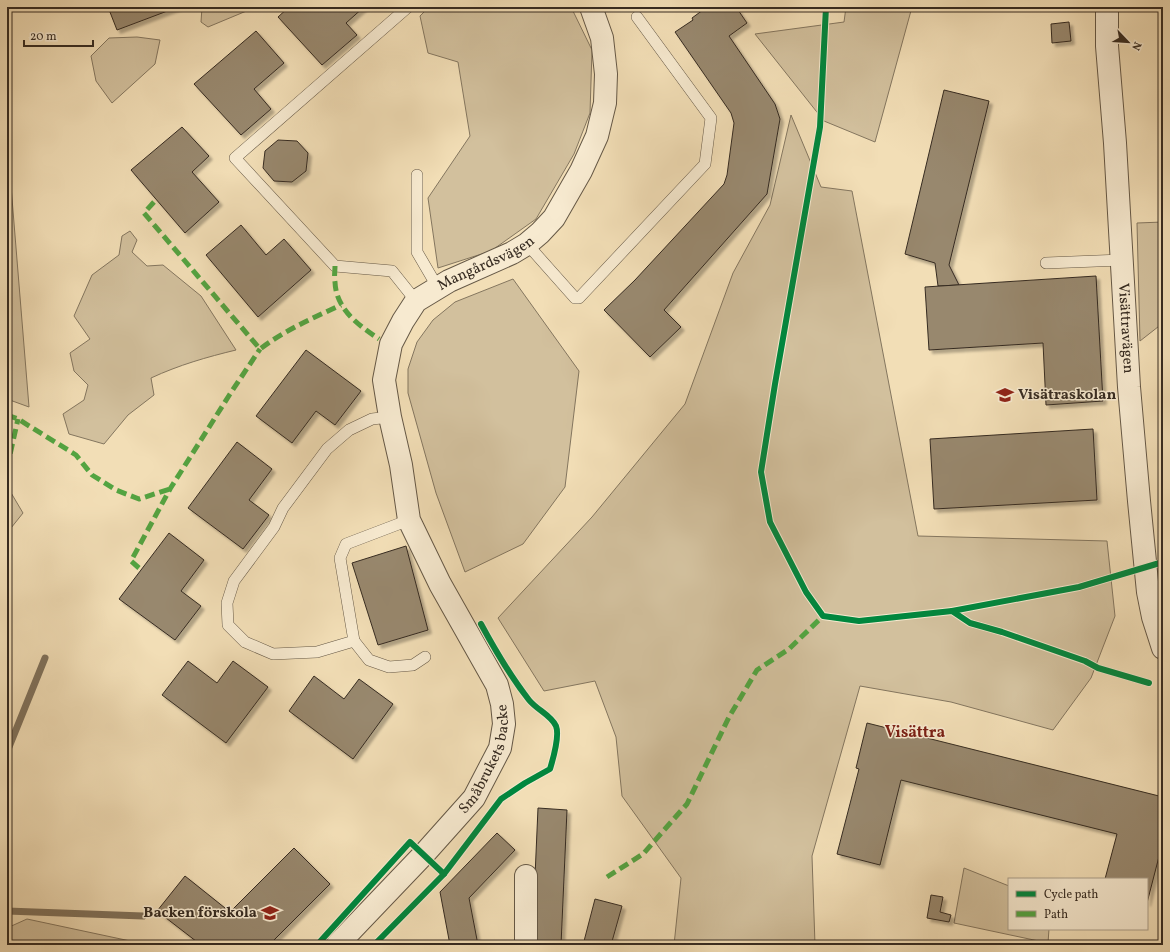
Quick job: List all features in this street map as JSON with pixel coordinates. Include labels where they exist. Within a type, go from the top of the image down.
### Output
[{"type":"street","name":"Mangårdsvägen","points":[[409,520],[401,465],[390,417],[384,380],[391,344],[416,301],[449,281],[512,253],[527,244],[554,218],[581,171],[597,136],[605,103],[606,74],[602,38],[590,7]]},
{"type":"street","name":"Visättravägen","points":[[1107,7],[1107,46],[1139,501],[1147,585],[1153,617],[1163,648]]},
{"type":"street","name":"Småbrukets backe","points":[[337,945],[424,854],[474,798],[500,748],[504,724],[502,704],[497,685],[440,584],[409,520]]},
{"type":"street","points":[[526,876],[526,945]]},
{"type":"lane","points":[[408,7],[235,158],[335,266],[392,271],[416,301]]},
{"type":"lane","points":[[527,244],[575,298],[579,298],[705,164],[711,118],[637,17]]},
{"type":"lane","points":[[417,175],[418,252],[438,288]]},
{"type":"lane","points":[[1046,263],[1122,260]]},
{"type":"lane","points":[[354,641],[317,652],[273,654],[245,642],[228,626],[227,603],[234,581],[274,527],[283,508],[327,448],[349,430],[372,419],[390,417]]},
{"type":"lane","points":[[409,520],[346,544],[340,558],[354,641],[369,660],[388,667],[413,665],[425,658]]},
{"type":"shaded area","points":[[202,7],[256,7],[208,27],[201,22]]},
{"type":"shaded area","points":[[429,7],[571,7],[592,50],[590,113],[574,154],[536,219],[491,251],[438,268],[428,198],[470,136],[458,62],[428,53],[420,16]]},
{"type":"shaded area","points":[[846,7],[912,7],[875,142],[824,121],[755,34],[844,22]]},
{"type":"shaded area","points":[[137,37],[160,40],[155,64],[112,103],[96,81],[91,56],[109,38]]},
{"type":"shaded area","points":[[791,115],[821,187],[852,191],[918,536],[1107,541],[1115,616],[1091,678],[1053,730],[951,702],[860,686],[812,856],[815,945],[674,945],[681,878],[622,796],[616,737],[595,681],[544,691],[498,618],[592,517],[685,404],[733,273],[770,205]]},
{"type":"shaded area","points":[[7,137],[29,407],[7,399]]},
{"type":"shaded area","points":[[1163,222],[1163,323],[1140,341],[1137,223]]},
{"type":"shaded area","points":[[130,231],[137,240],[132,252],[147,266],[163,265],[201,296],[236,350],[193,362],[151,378],[154,395],[128,415],[104,444],[69,434],[63,414],[84,400],[88,385],[74,371],[70,353],[90,339],[74,316],[92,275],[119,255],[122,236]]},
{"type":"shaded area","points":[[513,279],[579,371],[565,487],[523,544],[465,572],[436,493],[408,393],[408,369],[417,342],[433,320],[455,302]]},
{"type":"shaded area","points":[[7,486],[23,513],[7,533]]},
{"type":"shaded area","points":[[964,868],[1008,886],[1008,930],[1049,930],[1048,943],[954,923]]},
{"type":"shaded area","points":[[27,919],[149,945],[7,945],[7,928]]},
{"type":"building","points":[[108,7],[178,7],[117,30]]},
{"type":"building","points":[[289,7],[364,7],[346,23],[357,35],[322,65],[278,17]]},
{"type":"building","points":[[707,7],[736,7],[747,23],[729,36],[775,104],[780,119],[767,194],[664,310],[681,327],[650,357],[604,310],[635,280],[724,184],[727,175],[734,123],[731,113],[675,32],[693,20],[692,18]]},
{"type":"building","points":[[1069,22],[1071,41],[1052,43],[1051,24]]},
{"type":"building","points":[[256,31],[284,63],[254,89],[271,109],[241,135],[194,84]]},
{"type":"building","points":[[944,90],[989,101],[949,265],[959,285],[938,286],[935,263],[905,254]]},
{"type":"building","points":[[182,127],[209,156],[192,172],[219,202],[185,233],[131,170]]},
{"type":"building","points":[[278,140],[297,141],[308,153],[306,171],[292,182],[274,181],[263,168],[265,151]]},
{"type":"building","points":[[241,225],[266,255],[284,239],[311,270],[258,317],[206,255]]},
{"type":"building","points":[[1096,276],[1103,401],[1046,405],[1043,343],[929,350],[925,287]]},
{"type":"building","points":[[306,350],[361,391],[335,425],[316,411],[292,443],[256,416]]},
{"type":"building","points":[[1093,429],[1097,500],[934,509],[930,439]]},
{"type":"building","points":[[237,442],[272,469],[249,500],[269,515],[243,549],[188,508]]},
{"type":"building","points":[[169,533],[204,560],[181,591],[201,606],[175,640],[119,599]]},
{"type":"building","points":[[406,546],[428,630],[378,645],[352,563]]},
{"type":"building","points":[[188,661],[217,683],[233,661],[268,687],[226,743],[162,695]]},
{"type":"building","points":[[314,676],[344,699],[359,679],[393,704],[353,759],[289,711]]},
{"type":"building","points":[[867,723],[1163,797],[1163,830],[1161,838],[1163,838],[1163,841],[1148,899],[1148,878],[1105,878],[1117,834],[901,780],[880,865],[837,854],[859,769],[856,768]]},
{"type":"building","points":[[538,808],[567,810],[561,945],[532,945]]},
{"type":"building","points":[[497,833],[515,850],[469,898],[478,945],[450,945],[440,892]]},
{"type":"building","points":[[294,848],[330,884],[269,945],[201,945],[157,911],[185,876],[230,912]]},
{"type":"building","points":[[931,895],[943,897],[940,912],[951,915],[949,922],[927,918]]},
{"type":"building","points":[[595,899],[622,906],[611,945],[583,945]]},
{"type":"waterway","points":[[7,752],[45,658]]},
{"type":"waterway","points":[[7,911],[143,916]]},
{"type":"marked path","points":[[798,7],[825,10]]},
{"type":"marked path","points":[[154,202],[144,213],[260,349],[289,330],[341,305]]},
{"type":"marked path","points":[[335,266],[336,292],[339,300],[356,322],[379,339]]},
{"type":"marked path","points":[[139,568],[131,561],[170,489],[260,349]]},
{"type":"marked path","points":[[7,415],[18,419],[76,455],[92,475],[116,490],[139,499],[170,489]]},
{"type":"marked path","points":[[7,468],[18,419]]},
{"type":"marked path","points":[[607,877],[643,854],[687,804],[729,717],[757,670],[789,649],[823,616]]},
{"type":"cycle path","points":[[826,7],[820,127],[761,472],[770,522],[806,592],[823,616],[859,621],[952,611],[970,623],[1002,632],[1085,661],[1098,668],[1149,683]]},
{"type":"cycle path","points":[[952,611],[1079,587],[1163,562]]},
{"type":"cycle path","points":[[374,945],[444,874],[501,799],[550,769],[557,741],[556,726],[551,719],[532,704],[522,691],[481,624]]},
{"type":"cycle path","points":[[317,945],[410,842],[444,874]]},
{"type":"place","name":"Visätraskolan","points":[[1005,395]]},
{"type":"place","name":"Backen förskola","points":[[270,913]]},
{"type":"district","name":"Visättra","points":[[915,733]]}]
